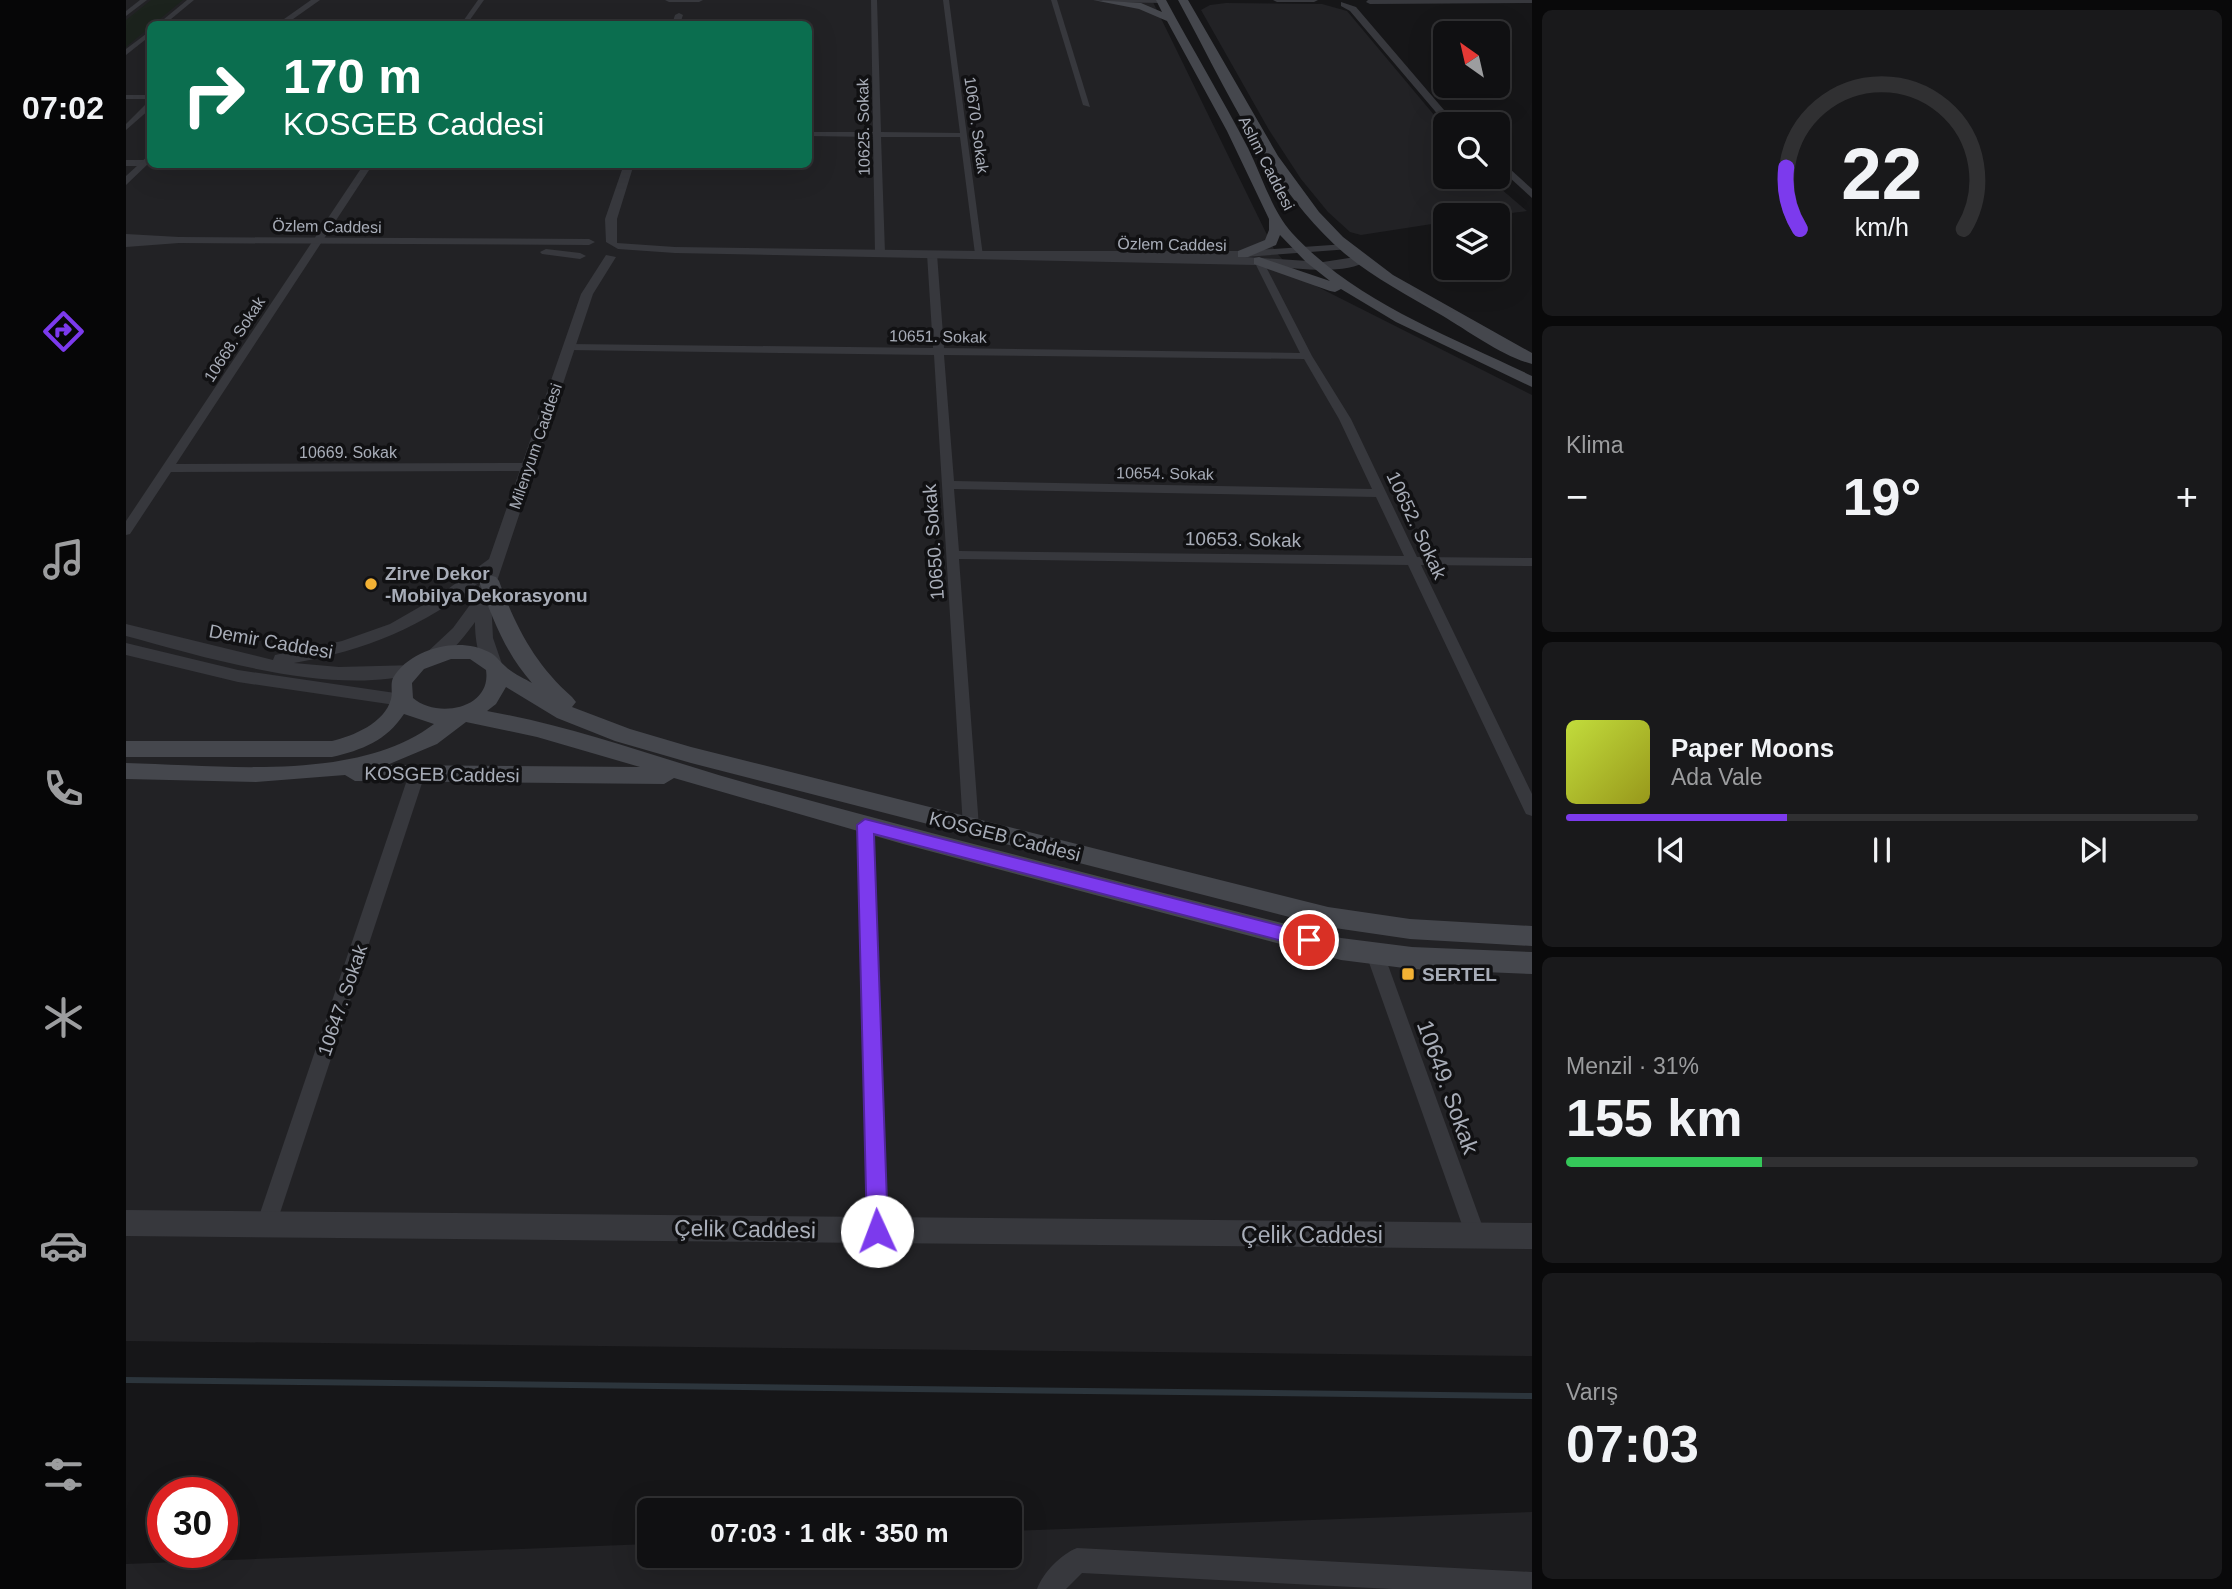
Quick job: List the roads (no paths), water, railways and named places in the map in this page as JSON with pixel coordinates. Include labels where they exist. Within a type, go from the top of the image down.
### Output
[{"type":"main road","points":[[1098,0],[1141,6],[1171,19]]},
{"type":"main road","name":"Aslım Caddesi","points":[[1183,0],[1268,147],[1307,206],[1346,247],[1362,260],[1494,340],[1532,359]]},
{"type":"main road","name":"Aslım Caddesi","points":[[1161,1],[1242,150],[1275,220],[1301,249],[1355,291],[1532,382]]},
{"type":"main road","points":[[1243,254],[1270,242],[1276,230],[1275,220]]},
{"type":"main road","points":[[1259,261],[1315,279],[1397,314]]},
{"type":"main road","points":[[489,580],[507,632],[524,661],[556,695],[595,725]]},
{"type":"main road","points":[[449,652],[467,652],[482,656],[495,667],[498,683],[491,695],[479,706],[462,714],[449,717],[425,716],[414,713],[402,700],[402,681],[411,669],[431,657],[449,652]]},
{"type":"main road","name":"KOSGEB Caddesi","points":[[495,667],[548,704],[595,725],[691,755],[1328,917],[1410,929],[1532,936]]},
{"type":"main road","name":"KOSGEB Caddesi","points":[[126,749],[332,749],[350,745],[380,731],[391,720],[402,700]]},
{"type":"main road","name":"KOSGEB Caddesi","points":[[324,772],[364,764],[407,748],[440,732],[462,714],[533,727],[686,776],[1330,946],[1375,954],[1532,963]]},
{"type":"main road","name":"KOSGEB Caddesi","points":[[126,771],[686,776]]},
{"type":"street","points":[[126,14],[144,0]]},
{"type":"street","points":[[165,21],[191,0]]},
{"type":"street","points":[[284,21],[295,0]]},
{"type":"street","points":[[284,21],[316,0]]},
{"type":"street","points":[[466,21],[481,0]]},
{"type":"street","points":[[670,0],[699,0],[677,20],[670,0]]},
{"type":"street","name":"10625. Sokak","points":[[874,0],[880,253]]},
{"type":"street","name":"10670. Sokak","points":[[946,0],[980,254]]},
{"type":"street","points":[[1054,0],[1087,106]]},
{"type":"street","points":[[1105,0],[1161,1]]},
{"type":"street","points":[[1277,0],[1532,1]]},
{"type":"street","points":[[1334,2],[1353,9],[1441,112]]},
{"type":"street","points":[[1368,2],[1365,9],[1455,112]]},
{"type":"street","points":[[126,53],[147,36]]},
{"type":"street","points":[[126,97],[147,97]]},
{"type":"street","points":[[126,128],[147,108]]},
{"type":"street","points":[[812,134],[964,135]]},
{"type":"street","points":[[126,163],[147,160]]},
{"type":"street","points":[[126,182],[147,161]]},
{"type":"street","name":"10668. Sokak","points":[[126,531],[366,168]]},
{"type":"street","points":[[587,294],[582,257],[577,250],[591,242],[611,219],[628,168]]},
{"type":"street","points":[[1510,173],[1532,195]]},
{"type":"street","points":[[1510,189],[1532,207]]},
{"type":"street","points":[[587,294],[614,250],[611,219]]},
{"type":"street","name":"Özlem Caddesi","points":[[126,237],[318,242],[591,242],[614,250]]},
{"type":"street","name":"Özlem Caddesi","points":[[126,244],[179,240]]},
{"type":"street","name":"Özlem Caddesi","points":[[475,243],[582,257],[614,250],[1243,254],[1346,247]]},
{"type":"street","name":"10650. Sokak","points":[[932,254],[971,827]]},
{"type":"street","name":"Özlem Caddesi","points":[[980,254],[1077,259],[1259,261],[1320,266],[1341,266],[1362,260]]},
{"type":"street","name":"10652. Sokak","points":[[1259,261],[1307,356],[1345,419],[1532,810]]},
{"type":"street","name":"Milenyum Caddesi","points":[[431,657],[466,624],[489,580],[587,294]]},
{"type":"street","name":"10651. Sokak","points":[[569,347],[1307,356]]},
{"type":"street","name":"10669. Sokak","points":[[168,468],[528,467]]},
{"type":"street","name":"10654. Sokak","points":[[948,485],[1381,493]]},
{"type":"street","name":"10653. Sokak","points":[[953,555],[1532,562]]},
{"type":"street","points":[[257,662],[337,649],[385,634],[489,580]]},
{"type":"street","name":"Milenyum Caddesi","points":[[489,580],[484,638],[495,667]]},
{"type":"street","name":"Demir Caddesi","points":[[126,630],[215,654],[346,675],[411,669]]},
{"type":"street","name":"Demir Caddesi","points":[[126,649],[238,676],[402,700]]},
{"type":"street","name":"10647. Sokak","points":[[266,1225],[417,774]]},
{"type":"street","points":[[865,825],[877,1231]]},
{"type":"street","name":"10649. Sokak","points":[[1375,954],[1476,1236]]},
{"type":"street","name":"Çelik Caddesi","points":[[126,1223],[1532,1236]]},
{"type":"street","points":[[1049,1589],[1077,1560],[1362,1582],[1532,1584]]},
{"type":"waterway","points":[[126,1380],[1532,1396]]},
{"type":"place","name":"Zirve Dekor -Mobilya Dekorasyonu","points":[[371,584]]},
{"type":"place","name":"SERTEL","points":[[1408,974]]}]
